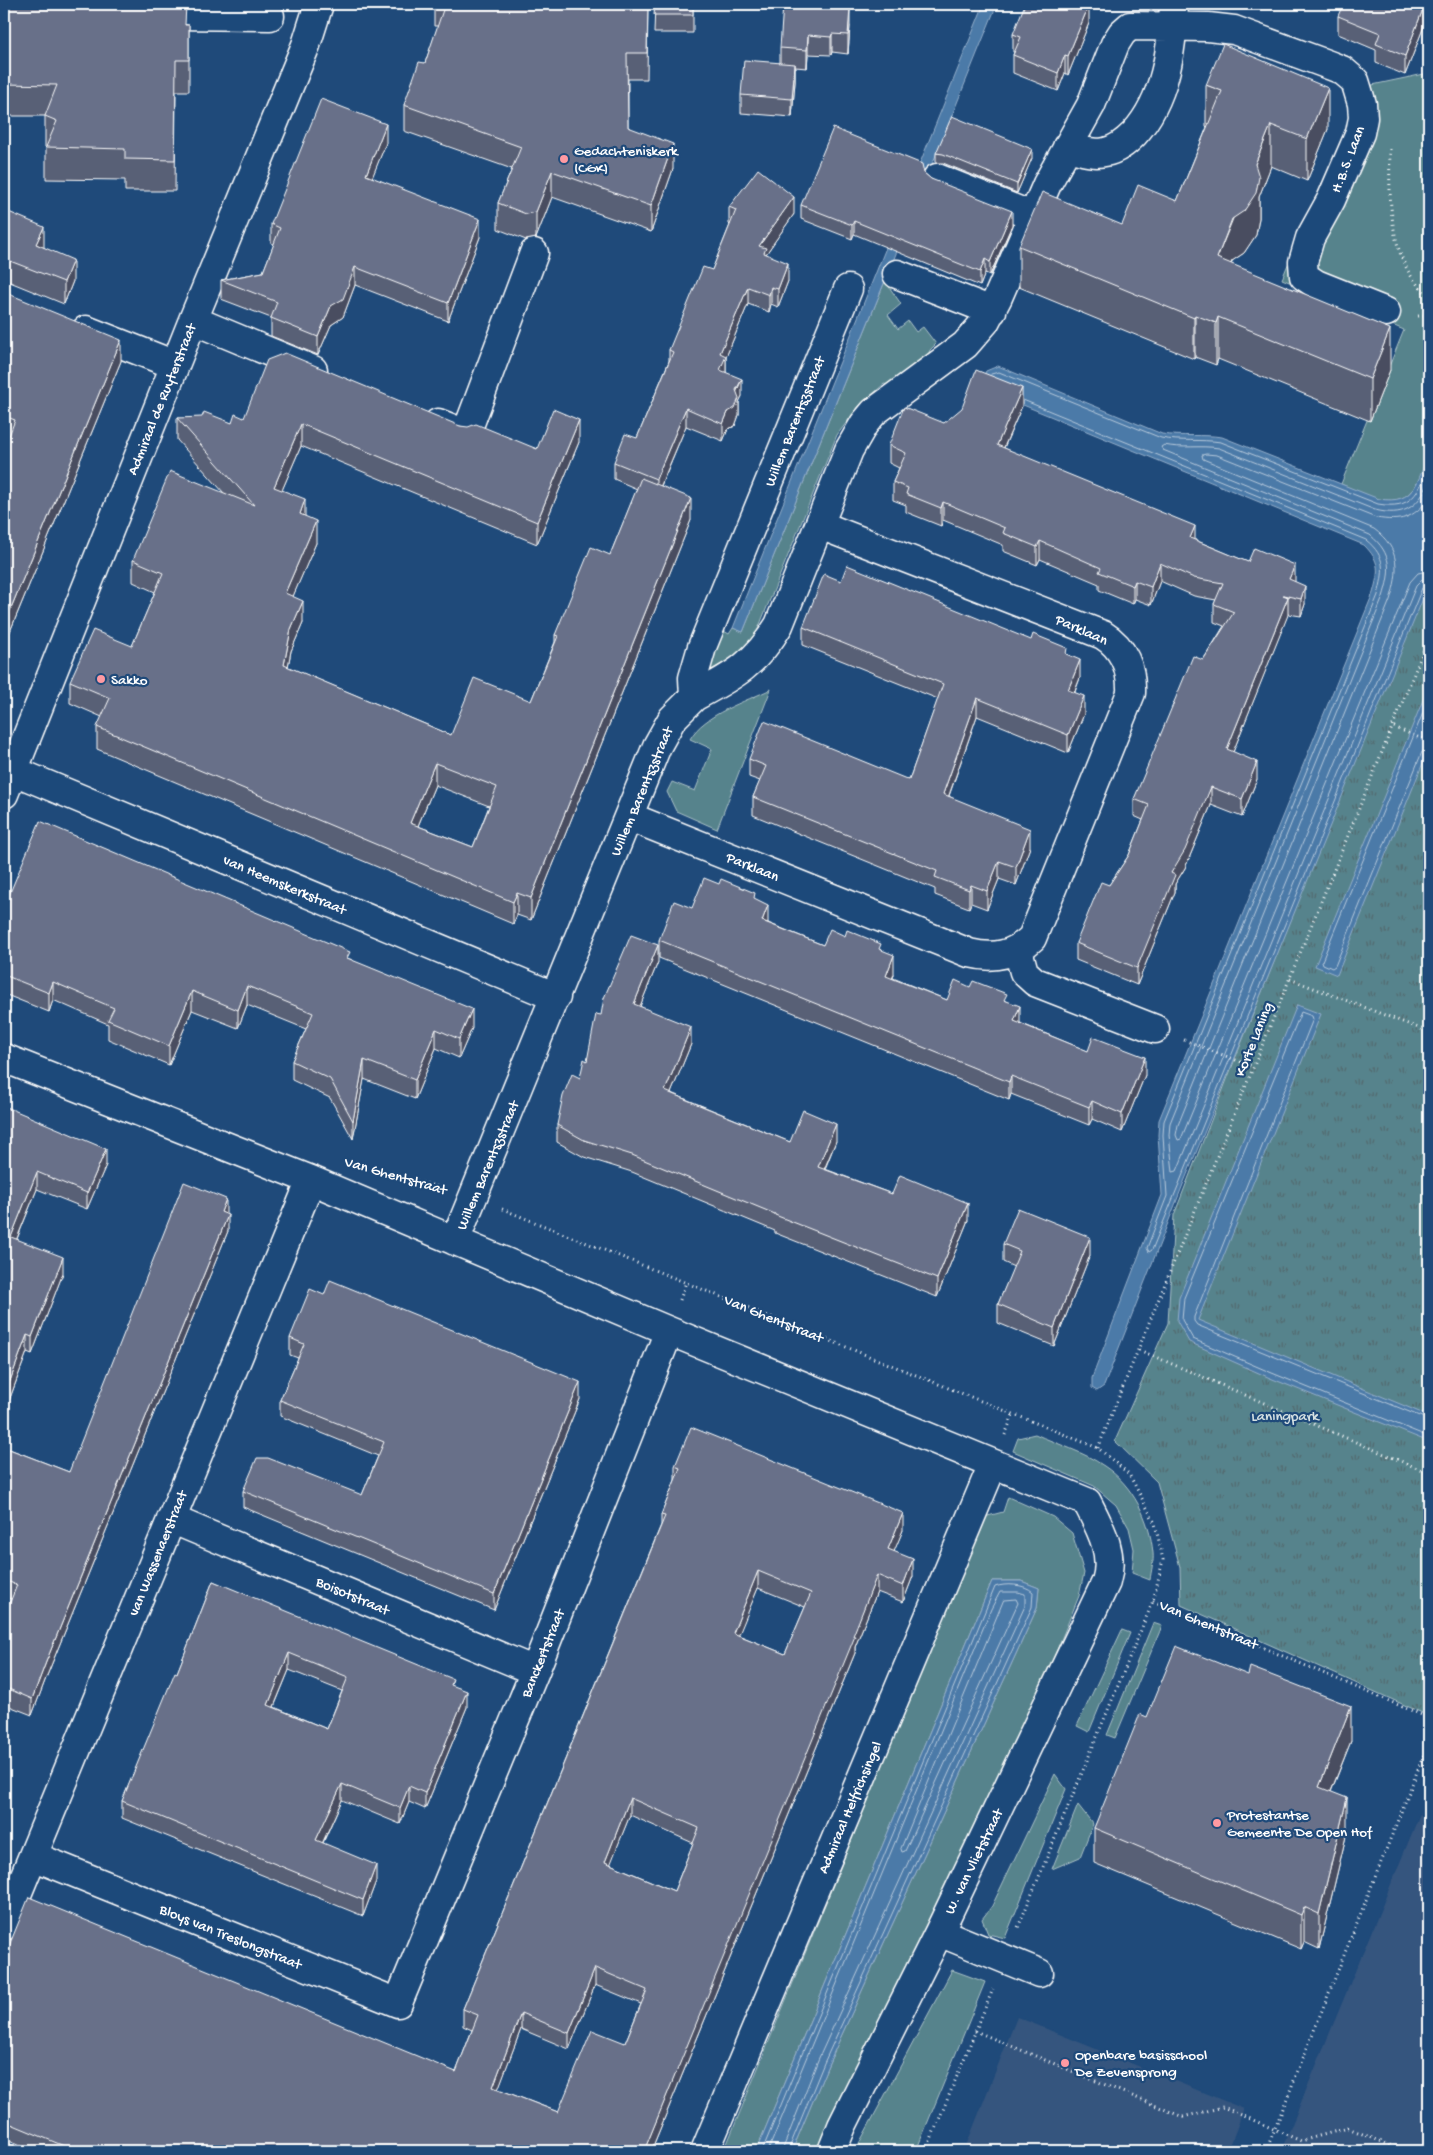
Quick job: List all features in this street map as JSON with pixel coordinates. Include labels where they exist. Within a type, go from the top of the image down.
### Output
[{"type":"street","points":[[84,4],[84,14],[270,16]]},
{"type":"street","name":"Admiraal de Ruyterstraat","points":[[9,782],[193,320],[306,45],[319,4]]},
{"type":"street","points":[[1067,147],[1096,153],[1106,152],[1117,149],[1139,128],[1150,112],[1165,74],[1173,16]]},
{"type":"street","name":"H.B.S. Laan","points":[[820,525],[849,450],[864,424],[886,402],[965,345],[992,311],[1047,184],[1086,117],[1115,44],[1122,33],[1130,26],[1173,16],[1208,27],[1234,30],[1342,70],[1355,81],[1360,92],[1362,107],[1360,133],[1331,200],[1310,238],[1302,268],[1304,276],[1316,284],[1386,312]]},
{"type":"street","points":[[937,178],[1032,216]]},
{"type":"street","points":[[411,411],[466,434],[534,253]]},
{"type":"street","points":[[897,274],[992,311]]},
{"type":"street","name":"Willem Barentszstraat","points":[[455,1241],[664,732],[672,719],[694,697],[693,678],[702,647],[848,289]]},
{"type":"street","points":[[193,320],[338,381]]},
{"type":"street","points":[[63,321],[175,365]]},
{"type":"street","points":[[694,697],[747,666],[770,640],[779,625],[820,525]]},
{"type":"street","name":"Parklaan","points":[[630,817],[968,953],[990,957],[1018,950],[1032,938],[1128,702],[1131,685],[1128,666],[1117,647],[1103,635],[820,525]]},
{"type":"street","name":"van Heemskerkstraat","points":[[9,782],[556,997]]},
{"type":"street","points":[[1018,950],[1024,972],[1036,982],[1166,1033]]},
{"type":"street","points":[[4,1058],[311,1180],[669,1331],[994,1464]]},
{"type":"street","name":"van Wassenaerstraat","points":[[4,1926],[311,1180]]},
{"type":"street","name":"Banckertstraat","points":[[411,1973],[535,1671],[669,1331]]},
{"type":"street","name":"W. van Vlietstraat","points":[[832,2151],[842,2126],[939,1932],[1106,1582],[1110,1569],[1104,1536],[1087,1502],[994,1464]]},
{"type":"street","name":"Admiraal Helfrichsingel","points":[[705,2151],[994,1464]]},
{"type":"street","name":"Boisotstraat","points":[[171,1519],[535,1671]]},
{"type":"street","name":"Bloys van Treslongstraat","points":[[32,1856],[398,2004],[411,1973]]},
{"type":"street","points":[[939,1932],[1039,1973]]},
{"type":"path","points":[[1362,107],[1377,114],[1384,122],[1388,133],[1392,209],[1397,239],[1413,279],[1429,296]]},
{"type":"path","name":"Korte Laning","points":[[1098,1448],[1394,727],[1429,637]]},
{"type":"path","points":[[1394,727],[1429,742]]},
{"type":"path","points":[[1290,979],[1429,1032]]},
{"type":"path","points":[[1166,1033],[1254,1067]]},
{"type":"path","name":"Van Ghentstraat","points":[[369,1167],[474,1197],[1098,1448],[1128,1474],[1155,1523],[1163,1560],[1153,1601],[1429,1718]]},
{"type":"path","points":[[1138,1350],[1429,1473]]},
{"type":"path","points":[[926,2151],[1153,1601]]},
{"type":"path","points":[[1266,2151],[1429,1742]]},
{"type":"path","points":[[975,2031],[1183,2117],[1223,2107],[1301,2140],[1348,2128],[1404,2151]]},
{"type":"shaded area","points":[[1429,1792],[1429,2151],[1281,2151]]},
{"type":"shaded area","name":"Openbare basisschool De Zevensprong","points":[[1017,2017],[1244,2109],[1228,2151],[964,2151]]},
{"type":"green space","points":[[1429,73],[1429,453],[1416,485],[1406,496],[1397,500],[1378,499],[1341,484],[1404,330],[1282,279],[1308,215],[1355,123],[1344,91]]},
{"type":"green space","points":[[885,281],[901,304],[888,315],[898,329],[908,321],[916,332],[923,327],[936,344],[930,350],[926,360],[893,386],[884,384],[859,406],[837,435],[756,634],[736,656],[709,671],[722,630],[729,634],[733,628],[743,632]]},
{"type":"green space","name":"Laningpark","points":[[1429,576],[1429,1716],[1181,1605],[1180,1567],[1157,1482],[1115,1441],[1168,1323],[1174,1215]]},
{"type":"green space","points":[[771,689],[717,829],[676,811],[667,792],[672,782],[695,791],[712,749],[690,739],[696,730],[715,716]]},
{"type":"green space","points":[[1035,1434],[1096,1461],[1114,1474],[1131,1493],[1144,1516],[1151,1541],[1153,1563],[1150,1580],[1132,1573],[1134,1549],[1129,1528],[1116,1505],[1094,1486],[1013,1451],[1018,1438]]},
{"type":"green space","points":[[1008,1497],[1053,1517],[1072,1533],[1084,1573],[1079,1596],[1054,1657],[963,1856],[915,1948],[818,2151],[792,2151],[828,2065],[1037,1608],[1039,1588],[1021,1581],[992,1581],[756,2151],[724,2151],[984,1517],[1003,1512]]},
{"type":"green space","points":[[1153,1623],[1162,1626],[1115,1738],[1107,1735]]},
{"type":"green space","points":[[1122,1630],[1130,1633],[1089,1732],[1077,1726]]},
{"type":"green space","points":[[1055,1774],[1066,1789],[1005,1938],[988,1934],[982,1919],[992,1906]]},
{"type":"green space","points":[[1078,1805],[1093,1824],[1080,1857],[1052,1869]]},
{"type":"green space","points":[[952,1970],[985,1982],[916,2151],[855,2151]]},
{"type":"water","points":[[984,4],[997,4],[743,632],[733,628]]},
{"type":"water","points":[[998,366],[1162,434],[1222,437],[1379,499],[1391,500],[1408,494],[1418,481],[1429,453],[1429,584],[1184,1182],[1104,1386],[1097,1391],[1092,1388],[1092,1378],[1162,1195],[1158,1135],[1159,1120],[1373,593],[1377,579],[1377,567],[1370,551],[1364,545],[989,391],[983,377],[986,371]]},
{"type":"water","points":[[1429,685],[1429,748],[1337,975],[1315,966]]},
{"type":"water","points":[[1297,1005],[1321,1014],[1198,1320],[1429,1416],[1429,1442],[1270,1378],[1189,1342],[1177,1321],[1179,1298]]},
{"type":"water","points":[[992,1581],[1021,1581],[1039,1588],[1037,1608],[828,2065],[792,2151],[756,2151]]},
{"type":"building","points":[[4,4],[186,4],[185,25],[189,25],[189,60],[176,60],[175,160],[125,159],[125,149],[46,147],[57,121],[45,116],[57,85],[4,84]]},
{"type":"building","points":[[445,4],[648,4],[647,53],[627,53],[628,127],[673,144],[651,206],[552,171],[536,212],[526,214],[498,203],[521,147],[404,105],[419,62],[425,63]]},
{"type":"building","points":[[655,4],[693,4],[693,15],[654,15]]},
{"type":"building","points":[[783,4],[834,4],[834,6],[850,8],[848,35],[832,34],[831,37],[808,35],[807,50],[780,48]]},
{"type":"building","points":[[1025,4],[1089,5],[1068,56],[1065,55],[1058,73],[1013,55],[1021,37],[1013,34]]},
{"type":"building","points":[[1343,4],[1425,4],[1405,56],[1376,44],[1380,33],[1338,16]]},
{"type":"building","points":[[1223,44],[1328,88],[1307,139],[1271,125],[1255,164],[1259,177],[1256,193],[1244,211],[1232,219],[1217,258],[1390,329],[1370,379],[1218,317],[1216,323],[1195,315],[1194,318],[1019,246],[1042,192],[1122,225],[1138,185],[1177,201],[1222,91],[1206,85]]},
{"type":"building","points":[[744,60],[795,64],[792,99],[741,95]]},
{"type":"building","points":[[321,99],[386,124],[366,175],[480,219],[448,303],[355,267],[343,299],[331,306],[318,337],[271,318],[277,302],[221,280],[263,272],[280,228],[271,224]]},
{"type":"building","points":[[952,116],[1032,149],[1017,184],[943,154],[936,153]]},
{"type":"building","points":[[833,128],[922,164],[924,173],[931,179],[1012,211],[990,262],[985,259],[980,272],[854,221],[852,225],[801,205]]},
{"type":"building","points":[[758,169],[794,197],[759,246],[766,248],[764,253],[788,263],[778,289],[771,287],[769,295],[748,287],[720,353],[726,356],[720,370],[742,379],[736,390],[739,398],[735,408],[728,412],[723,424],[686,408],[656,479],[614,462],[625,434],[637,438],[673,352],[669,350],[703,267],[712,270],[736,210],[729,207]]},
{"type":"building","points":[[4,210],[44,227],[36,244],[73,260],[64,282],[4,260]]},
{"type":"building","points":[[4,292],[121,340],[4,625],[4,449],[15,420],[4,416]]},
{"type":"building","points":[[285,353],[460,426],[468,427],[476,424],[537,449],[553,409],[579,420],[537,522],[301,424],[274,487],[305,499],[300,514],[316,521],[285,593],[303,601],[291,629],[284,665],[451,735],[474,678],[531,701],[558,636],[555,635],[591,547],[610,555],[641,478],[691,498],[531,898],[517,893],[513,902],[97,727],[110,698],[70,681],[93,630],[132,646],[163,573],[133,560],[170,471],[254,505],[177,418],[202,417],[204,412],[232,423],[235,414],[244,418],[267,360]],"holes":[[[435,763],[497,787],[473,847],[410,823]]]},
{"type":"building","points":[[976,370],[1022,388],[997,445],[1195,526],[1190,538],[1248,562],[1254,548],[1295,565],[1289,579],[1305,586],[1301,599],[1283,595],[1288,597],[1227,749],[1257,762],[1242,799],[1211,787],[1185,850],[1171,873],[1175,875],[1137,968],[1076,943],[1101,882],[1109,885],[1129,855],[1149,805],[1134,799],[1193,656],[1203,660],[1234,612],[1214,604],[1223,583],[1194,578],[1160,563],[1151,587],[1135,581],[1133,586],[1099,572],[1101,568],[1040,541],[1037,547],[1003,533],[1005,528],[943,502],[941,508],[906,494],[908,488],[893,482],[906,453],[889,445],[904,407],[944,423],[962,408]]},
{"type":"building","points":[[847,565],[1031,640],[1033,634],[1067,648],[1066,654],[1080,660],[1068,690],[1084,696],[1068,735],[977,698],[943,794],[1030,829],[1016,867],[999,861],[987,891],[971,885],[969,890],[935,877],[937,871],[753,797],[766,766],[749,759],[764,721],[909,780],[943,684],[803,627],[824,574],[841,581]]},
{"type":"building","points":[[40,821],[350,952],[347,958],[472,1009],[459,1039],[436,1029],[415,1080],[364,1060],[353,1121],[330,1079],[292,1061],[313,1013],[247,986],[238,1010],[192,991],[169,1046],[108,1020],[114,1008],[53,982],[49,993],[4,975],[4,907]]},
{"type":"building","points":[[704,878],[719,884],[721,879],[755,893],[754,898],[768,905],[762,921],[823,945],[830,929],[845,936],[847,930],[881,944],[879,949],[894,955],[886,976],[947,1000],[955,980],[970,987],[973,981],[1007,994],[1004,1000],[1020,1006],[1014,1021],[1088,1051],[1093,1037],[1145,1057],[1122,1114],[1092,1101],[1089,1107],[1011,1076],[1009,1082],[659,940],[674,901],[692,908]]},
{"type":"building","points":[[631,935],[658,945],[634,1004],[691,1027],[665,1091],[790,1142],[803,1110],[836,1124],[818,1167],[892,1194],[900,1175],[968,1203],[937,1279],[775,1215],[632,1155],[584,1140],[557,1125],[563,1096],[572,1074],[580,1078],[584,1059],[587,1061],[596,1014],[601,1015],[604,998]]},
{"type":"building","points":[[4,1106],[106,1149],[87,1193],[37,1172],[11,1237],[63,1257],[32,1337],[27,1335],[4,1397]]},
{"type":"building","points":[[184,1182],[226,1199],[221,1212],[228,1215],[32,1699],[4,1687],[4,1617],[17,1585],[4,1580],[4,1447],[69,1472]]},
{"type":"building","points":[[1018,1208],[1090,1237],[1054,1328],[998,1304],[1020,1251],[1003,1244]]},
{"type":"building","points":[[330,1280],[580,1382],[494,1594],[243,1491],[257,1458],[268,1458],[362,1495],[384,1442],[280,1400],[304,1344],[290,1338],[310,1289],[324,1295]]},
{"type":"building","points":[[691,1427],[903,1513],[888,1549],[913,1559],[903,1586],[877,1575],[853,1636],[855,1636],[644,2151],[76,2151],[4,2121],[4,1958],[29,1897],[456,2072],[478,2015],[463,2009],[665,1516],[661,1515],[680,1468],[675,1466]],"holes":[[[758,1571],[811,1593],[785,1654],[733,1633]],[[630,1798],[699,1828],[674,1891],[605,1862]],[[595,1968],[647,1990],[625,2043],[592,2030],[558,2112],[493,2087],[521,2013],[569,2033]]]},
{"type":"building","points":[[213,1581],[453,1679],[451,1685],[467,1691],[425,1793],[409,1786],[400,1808],[342,1784],[316,1840],[376,1865],[363,1900],[122,1801],[175,1672],[177,1673]],"holes":[[[289,1653],[348,1677],[327,1729],[268,1705]]]},
{"type":"building","name":"Protestantse Gemeente De Open Hof","points":[[1176,1646],[1248,1675],[1250,1667],[1351,1706],[1319,1787],[1347,1798],[1319,1914],[1304,1907],[1301,1915],[1094,1828],[1140,1714],[1147,1717]]},
{"type":"building","points":[[1075,2145],[1092,2151],[1073,2151]]},
{"type":"place","name":"Gedachteniskerk (CGK)","points":[[564,159]]},
{"type":"place","name":"Sakko","points":[[101,679]]},
{"type":"place","name":"Protestantse Gemeente De Open Hof","points":[[1217,1823]]},
{"type":"place","name":"Openbare basisschool De Zevensprong","points":[[1065,2063]]}]
